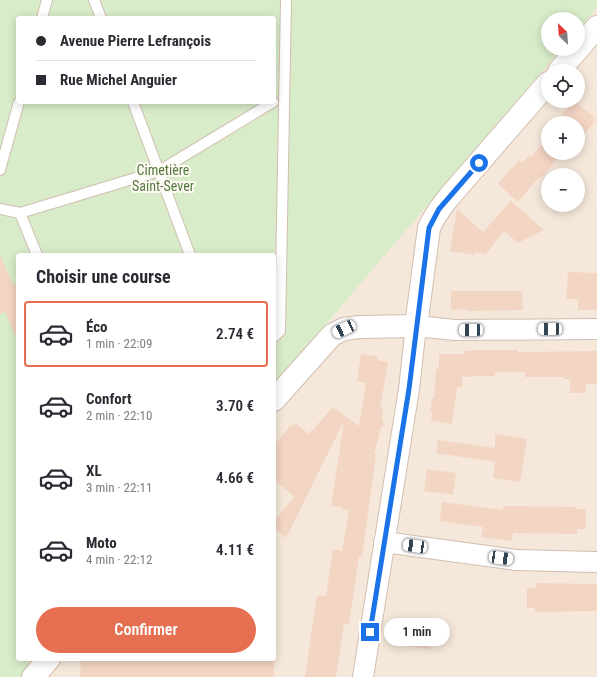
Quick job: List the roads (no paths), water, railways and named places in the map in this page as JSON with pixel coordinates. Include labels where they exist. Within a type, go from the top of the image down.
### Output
[{"type":"street","points":[[585,41],[597,27]]},
{"type":"street","points":[[565,64],[572,56]]},
{"type":"street","points":[[363,677],[409,389],[429,228],[439,209],[541,91]]},
{"type":"street","points":[[276,398],[332,335],[344,329],[359,327],[416,326],[455,330],[597,329]]},
{"type":"street","points":[[384,542],[516,560],[597,562]]},
{"type":"street","points":[[34,677],[47,661]]},
{"type":"lane","points":[[43,16],[47,0]]},
{"type":"lane","points":[[94,0],[100,16]]},
{"type":"lane","points":[[276,335],[280,331],[286,0]]},
{"type":"lane","points":[[276,100],[285,94]]},
{"type":"lane","points":[[0,170],[18,104]]},
{"type":"lane","points":[[134,104],[189,253]]},
{"type":"lane","points":[[0,209],[20,213],[159,172],[270,104]]},
{"type":"lane","points":[[20,213],[36,253]]},
{"type":"park label","name":"Cimetière Saint-Sever","points":[[163,178]]}]
